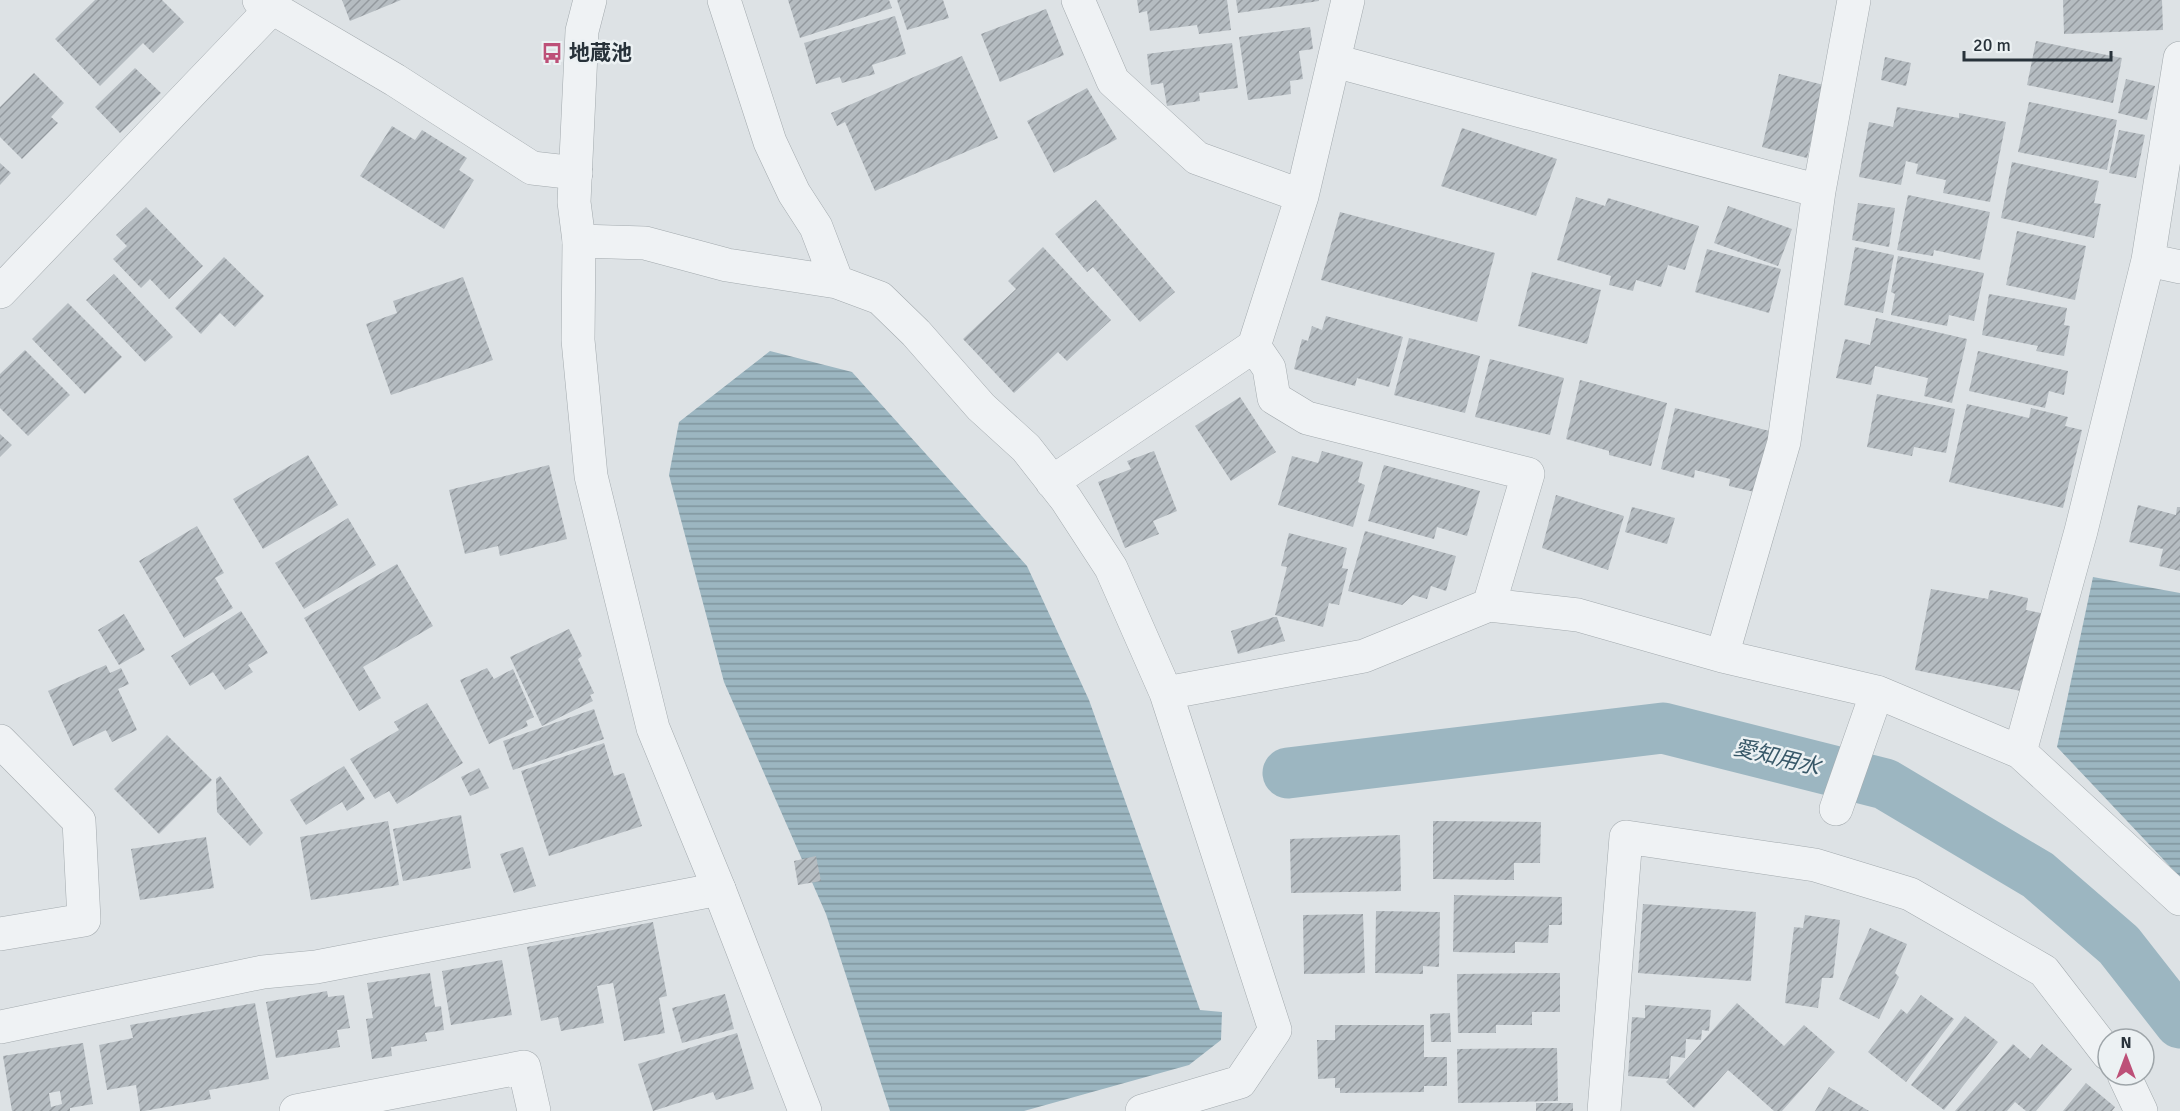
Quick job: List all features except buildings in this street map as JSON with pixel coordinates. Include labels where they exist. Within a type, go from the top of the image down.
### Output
[{"type":"street","points":[[590,0],[582,31],[574,202],[579,241],[578,340],[591,476],[653,728],[719,889],[805,1111]]},
{"type":"street","points":[[724,0],[770,142],[794,193],[816,227],[837,282]]},
{"type":"street","points":[[1078,0],[1113,81],[1197,158],[1302,196]]},
{"type":"street","points":[[1052,482],[1254,346],[1302,196],[1348,0]]},
{"type":"street","points":[[1722,656],[1784,442],[1819,191],[1854,0]]},
{"type":"street","points":[[0,291],[266,4],[394,80],[532,168],[576,173]]},
{"type":"street","points":[[2020,752],[2081,531],[2148,261],[2180,58]]},
{"type":"street","points":[[1335,61],[1819,191]]},
{"type":"street","points":[[579,241],[645,243],[727,265],[837,282],[880,298],[916,333],[981,407],[1026,448],[1052,482],[1110,568],[1166,693],[1275,1030],[1239,1082],[1142,1111]]},
{"type":"street","points":[[2148,261],[2180,267]]},
{"type":"street","points":[[1254,346],[1269,368],[1274,398],[1307,418],[1528,474],[1489,605]]},
{"type":"street","points":[[1166,693],[1364,656],[1489,605],[1578,615],[1722,656],[1877,692],[2020,752],[2180,899]]},
{"type":"street","points":[[1836,809],[1877,692]]},
{"type":"street","points":[[0,741],[79,821],[84,920],[0,934]]},
{"type":"street","points":[[1604,1111],[1626,837],[1815,865],[1910,894],[2044,971],[2096,1038]]},
{"type":"street","points":[[0,1027],[263,972],[328,965],[719,889]]},
{"type":"street","points":[[296,1111],[524,1067],[534,1111]]},
{"type":"street","points":[[2130,1087],[2141,1111]]},
{"type":"water","points":[[770,351],[852,372],[1027,566],[1089,700],[1200,1010],[1222,1012],[1221,1040],[1189,1065],[1024,1111],[890,1111],[826,914],[724,682],[669,475],[679,422]]},
{"type":"water","points":[[2093,577],[2180,593],[2180,877],[2057,747]]},
{"type":"waterway","name":"愛知用水","points":[[1288,773],[1663,728],[1885,784],[2038,875],[2119,945],[2180,1023]]},
{"type":"place","name":"地蔵池","points":[[552,53]]}]
